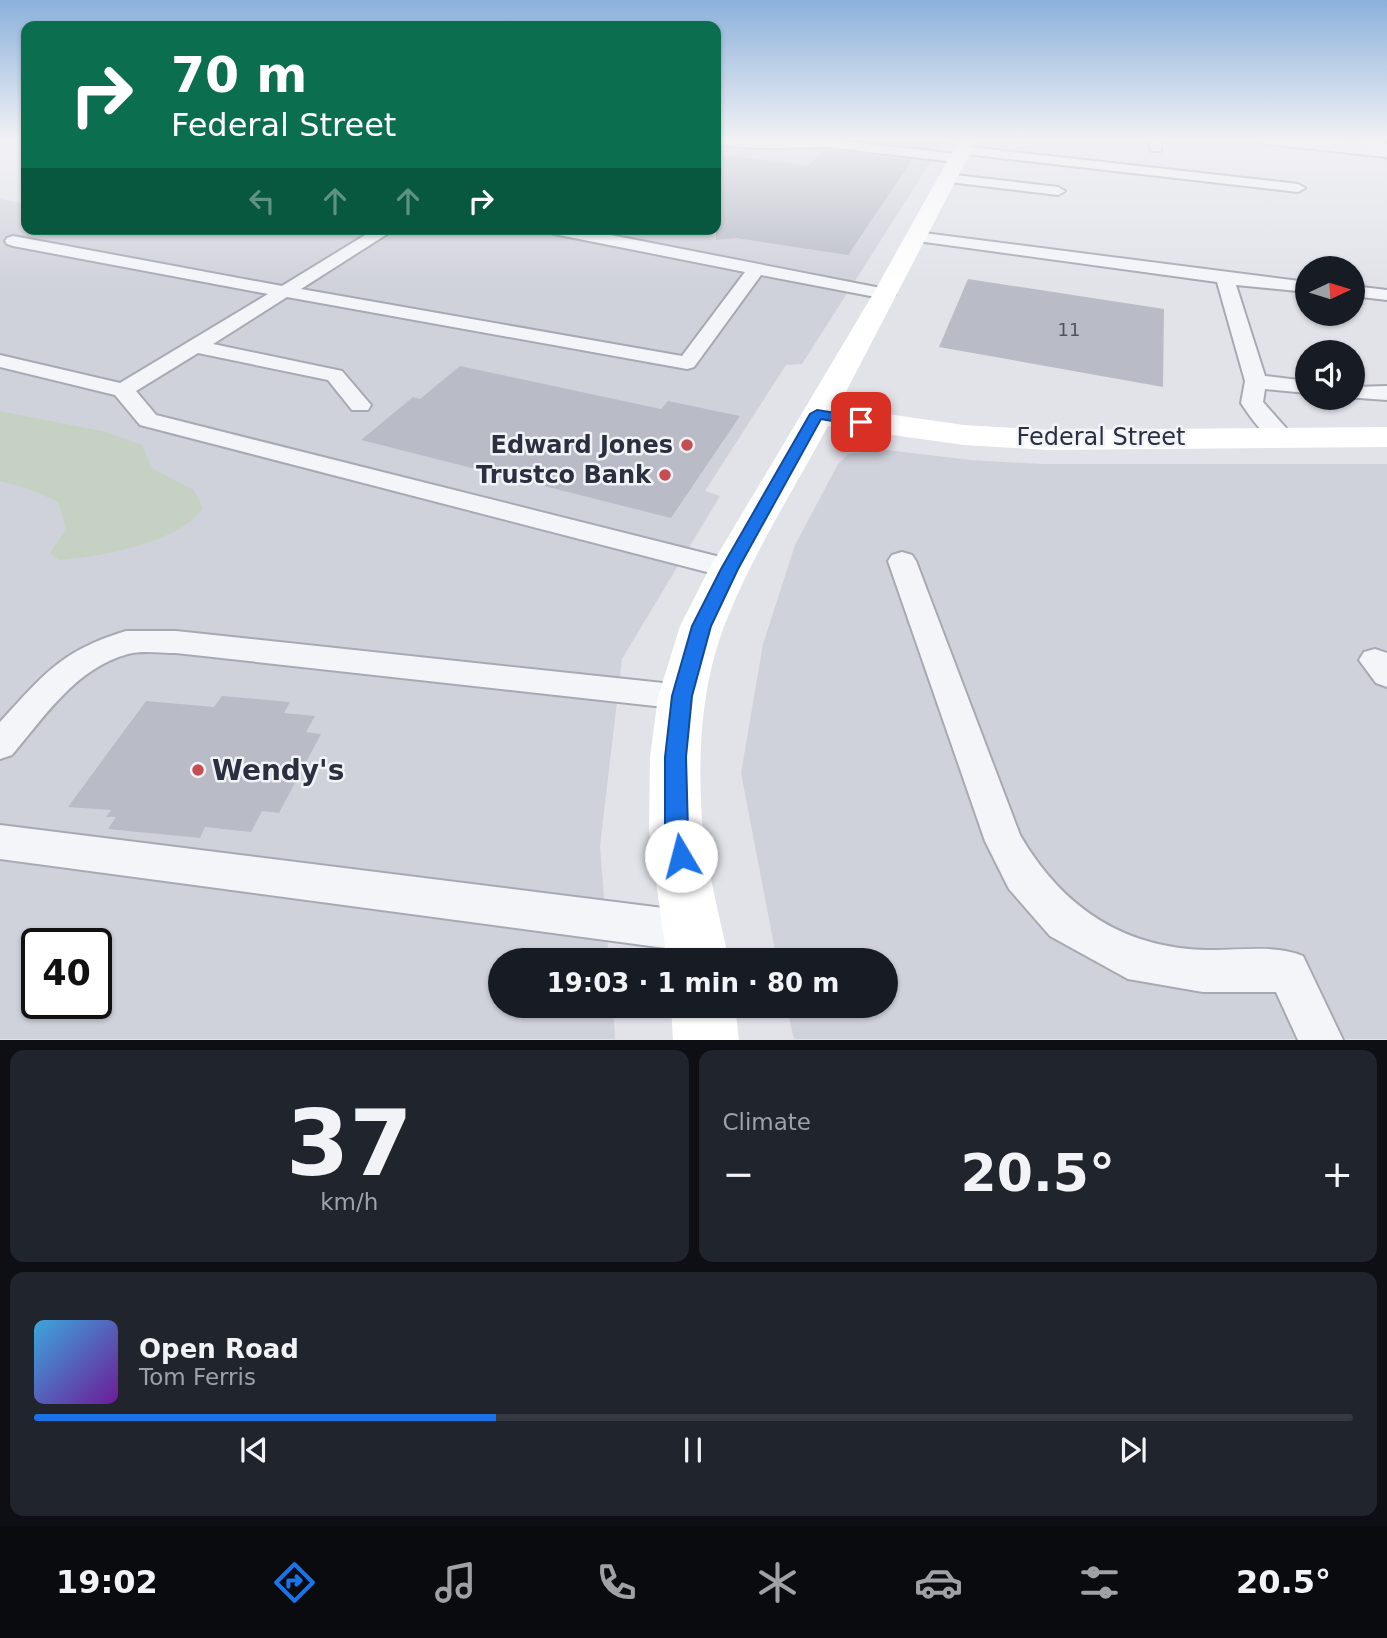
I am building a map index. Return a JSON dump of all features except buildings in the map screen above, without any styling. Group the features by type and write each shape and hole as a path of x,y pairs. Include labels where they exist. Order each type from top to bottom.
{"main road":[{"path":"697,946 676,831 675,757 682,696 702,626 730,569 886,295 942,187"},
{"name":"Federal Street","path":"817,414 964,435 1048,440 1387,437"},
{"path":"704,1018 706,1040"}],"lane":[{"path":"1045,187 1058,191"},
{"path":"1282,187 1298,188"},
{"path":"6,244 28,235"},
{"path":"123,390 377,235"},
{"path":"590,235 886,295"},
{"path":"916,237 1295,285"},
{"path":"715,240 749,267"},
{"path":"6,244 327,297 687,363 749,267"},
{"path":"1225,278 1256,381 1251,403 1282,437"},
{"path":"1365,292 1387,295"},
{"path":"195,346 335,375 360,405"},
{"path":"0,361 123,390 148,420 730,569"},
{"path":"1256,381 1295,386"},
{"path":"1365,393 1387,393"},
{"path":"902,561 1004,841 1023,876 1065,922 1128,958 1203,971 1288,971 1321,1040"},
{"path":"0,745 59,678 85,659 126,642 176,642 682,696"},
{"path":"0,842 697,946"}],"shaded area":[{"path":"721,187 915,187 802,364 786,365 705,491 720,496 622,659 600,846 608,948 488,948 488,1018 614,1018 615,1039 0,1039 0,199 21,203 21,235 721,235"},
{"path":"879,449 970,460 1042,464 1387,464 1387,1039 794,1039 789,1018 898,1018 898,948 775,948 741,773 763,644 795,545 838,464 848,454"}],"green space":[{"path":"0,411 107,432 142,445 152,468 194,490 203,508 192,520 158,539 95,556 59,560 50,553 66,529 58,502 34,491 0,481"}],"place":[{"name":"Edward Jones","path":"687,445"},
{"name":"Trustco Bank","path":"665,475"},
{"name":"Wendy's","path":"198,770"}],"route":[{"path":"681,856 676,831 675,757 682,696 702,626 730,569 817,414 861,422"}]}
